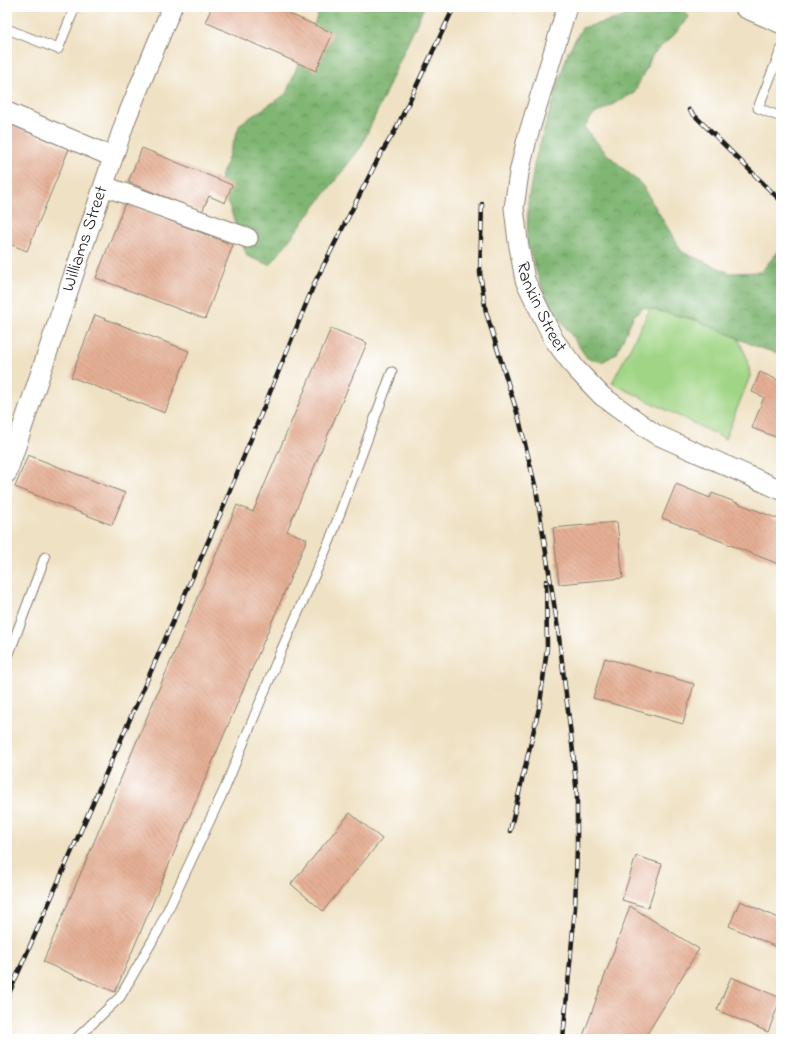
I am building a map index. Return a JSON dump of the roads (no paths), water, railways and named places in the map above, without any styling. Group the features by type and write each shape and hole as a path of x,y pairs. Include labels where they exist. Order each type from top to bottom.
{"main road":[{"path":"746,7 781,22"}],"street":[{"name":"Williams Street","path":"7,473 126,119 172,7"},
{"name":"Rankin Street","path":"567,7 527,139 519,174 514,208 525,280 554,340 576,369 602,396 655,434 781,490"},
{"path":"7,112 113,158"},
{"path":"104,186 248,238"}],"lane":[{"path":"7,29 58,49 75,7"},
{"path":"781,50 758,108 781,117"},
{"path":"76,1039 120,997 158,931 226,788 281,651 330,540 392,372"},
{"path":"7,659 45,557"}],"railway":[{"path":"7,998 222,510 315,282 380,155 395,131 454,7"},
{"path":"689,110 781,201"},
{"path":"482,204 480,273 486,312 519,419 536,489 558,629 573,752 577,796 575,908 563,1039"},
{"path":"510,831 540,704 547,648 546,581"}]}
